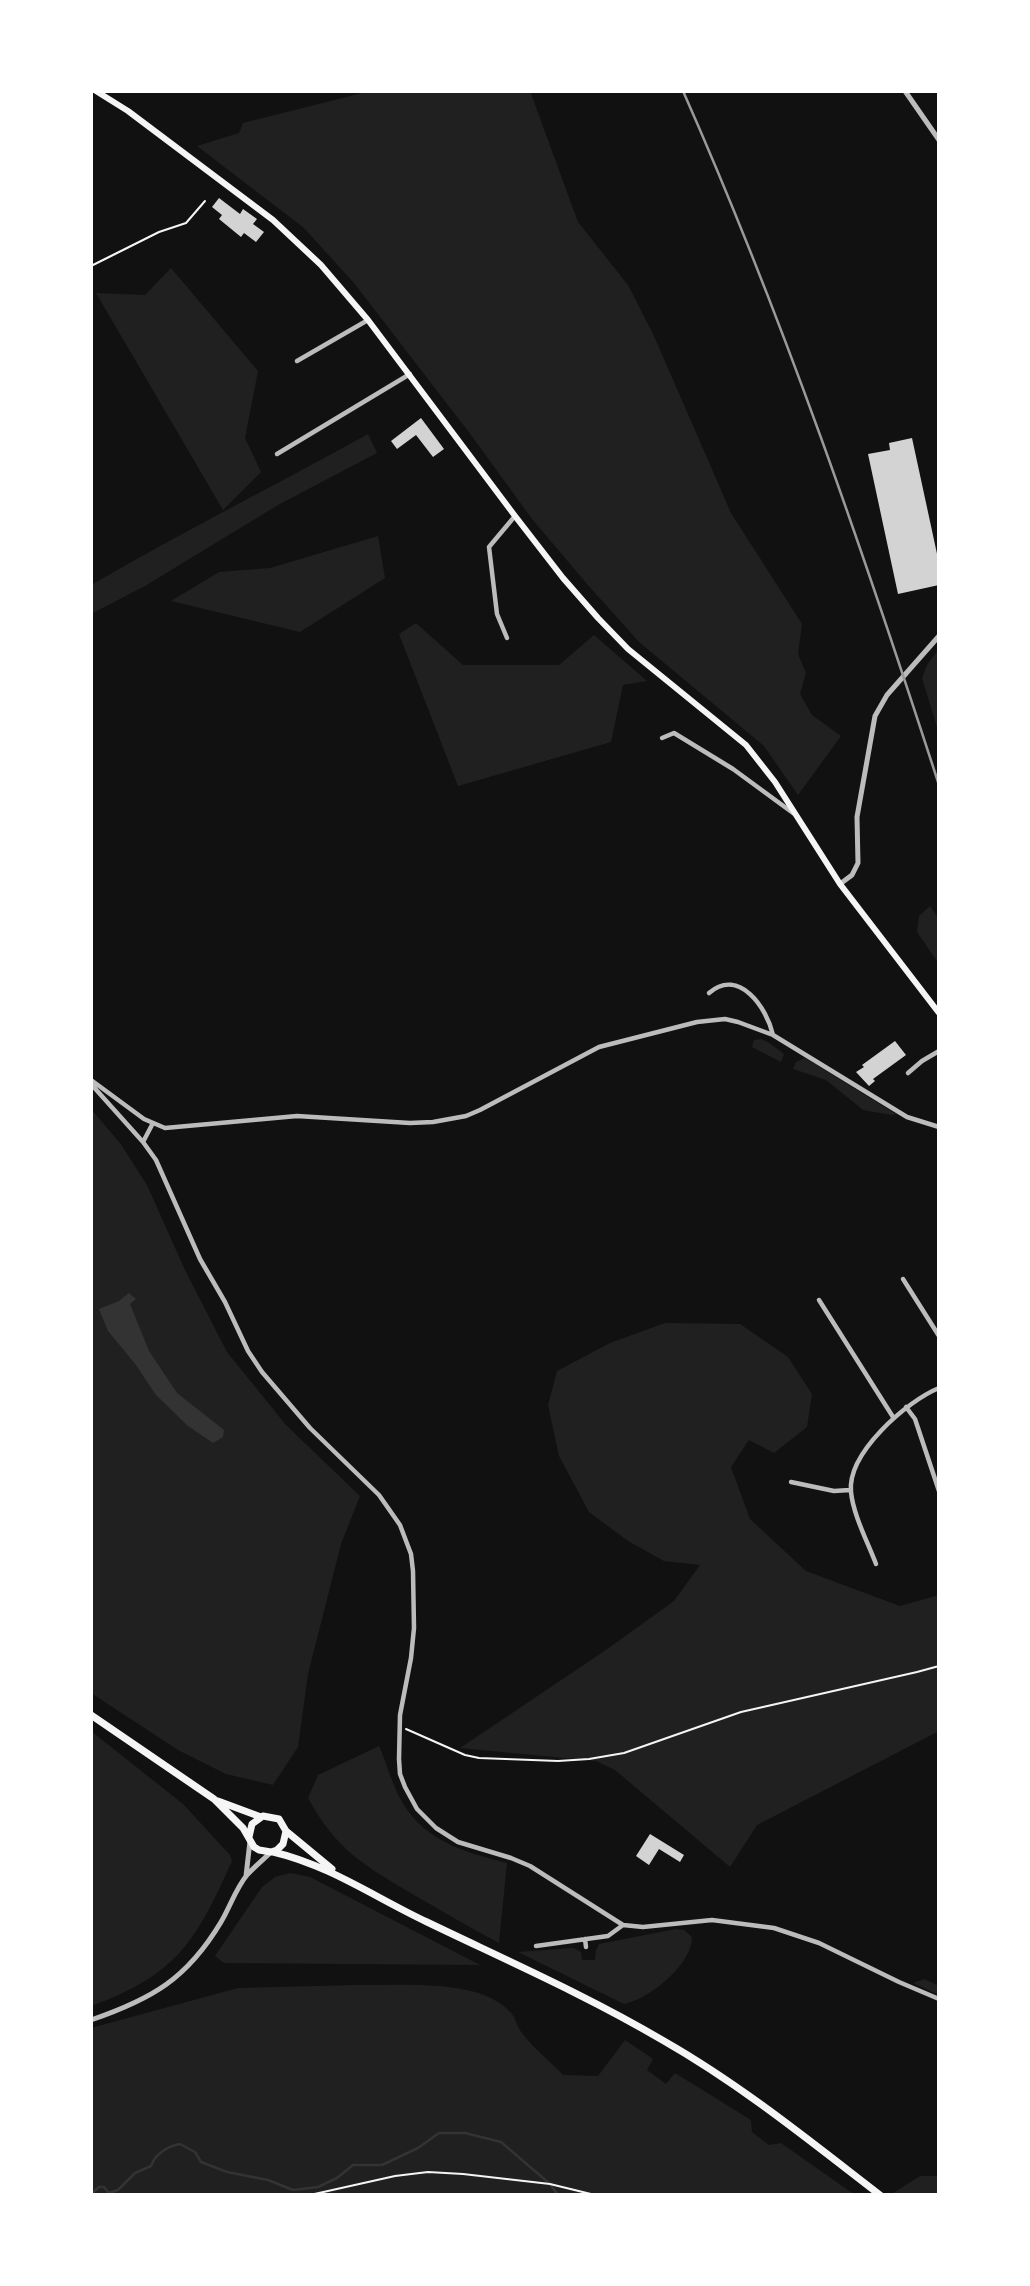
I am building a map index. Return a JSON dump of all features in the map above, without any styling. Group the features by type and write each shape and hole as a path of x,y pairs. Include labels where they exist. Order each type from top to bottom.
{"main road":[{"path":"96,91 128,111 273,220 321,264 410,374 563,578 628,649 746,745 775,782 839,884 939,1013"},
{"path":"91,1715 214,1799 261,1817 279,1819 286,1831 341,1876"},
{"path":"214,1799 258,1850 299,1859 341,1876 420,1919 568,1990 664,2040 751,2098 880,2195"},
{"path":"250,1839 252,1824 261,1817"},
{"path":"272,1852 284,1844 286,1831"}],"street":[{"path":"905,91 939,141"},
{"path":"297,361 368,320"},
{"path":"277,454 410,374"},
{"path":"507,638 497,614 489,547 515,516"},
{"path":"839,884 852,875 858,863 857,817 875,716 887,695 939,636"},
{"path":"662,738 674,733 733,769 796,816"},
{"path":"709,993 719,987 732,986 751,995 765,1012 773,1035"},
{"path":"91,1082 153,1123 169,1128 297,1116 433,1122 466,1116 589,1052 612,1043 715,1019 738,1022 773,1035 907,1117 939,1127"},
{"path":"908,1073 939,1051"},
{"path":"91,1082 144,1142 156,1160 200,1259 262,1373 310,1428 379,1495 400,1525 411,1554 414,1628 398,1728 400,1774 417,1810 436,1828 458,1842 530,1866 623,1925 643,1927 712,1920 774,1928 819,1943 899,1982 939,1998"},
{"path":"144,1142 153,1123"},
{"path":"903,1279 939,1336"},
{"path":"819,1300 893,1417"},
{"path":"876,1564 850,1490 855,1468 893,1417 939,1388"},
{"path":"906,1407 915,1419 939,1491"},
{"path":"791,1482 834,1491 850,1490"},
{"path":"246,1876 250,1839"},
{"path":"91,2020 158,1992 182,1973 213,1935 246,1876 272,1852"},
{"path":"536,1946 608,1936 623,1925"},
{"path":"585,1939 586,1947"}],"path":[{"path":"91,266 159,232 186,223 205,201"},
{"path":"398,1728 411,1730 465,1755 496,1761 589,1759 624,1753 741,1712 939,1666"},
{"path":"310,2195 395,2176 436,2172 550,2184 595,2195"}],"shaded area":[{"path":"370,91 530,91 578,222 628,285 654,336 731,513 802,624 798,654 806,673 800,694 812,715 841,736 798,795 764,746 639,642 587,584 532,519 354,283 304,228 197,146 239,133 243,123"},
{"path":"171,268 258,371 245,438 261,472 223,510 96,293 145,295"},
{"path":"368,434 377,453 278,505 145,586 91,614 91,585"},
{"path":"378,536 385,578 300,632 171,601 219,572 270,568"},
{"path":"416,623 463,665 559,665 594,635 647,681 623,685 611,742 458,786 399,634"},
{"path":"939,649 939,734 922,678 927,665"},
{"path":"930,906 939,919 939,964 917,932 919,916"},
{"path":"761,1039 784,1054 781,1062 752,1047 754,1040"},
{"path":"805,1058 896,1114 863,1110 826,1080 793,1069 796,1062"},
{"path":"91,1109 120,1143 147,1185 185,1270 227,1352 286,1425 360,1496 341,1544 308,1674 298,1747 273,1785 226,1774 178,1750 91,1693"},
{"path":"129,1293 136,1299 130,1304 149,1351 177,1393 224,1430 223,1437 213,1443 188,1426 156,1395 108,1331 99,1309 119,1301"},
{"path":"665,1323 740,1324 788,1357 812,1394 807,1427 774,1453 749,1440 731,1467 750,1519 806,1571 900,1606 939,1595 939,1731 757,1825 730,1867 615,1770 596,1761 460,1748 674,1601 700,1565 664,1561 628,1541 589,1512 559,1456 548,1405 557,1371 610,1343"},
{"path":"91,1731 183,1804 230,1855 232,1861 207,1913 180,1952 144,1982 91,2006"},
{"path":"379,1746 399,1796 417,1822 453,1846 507,1863 499,1943 366,1865 341,1844 308,1798 318,1775"},
{"path":"290,1873 310,1877 480,1965 224,1963 215,1956 262,1887 275,1877"},
{"path":"676,1929 684,1930 692,1937 685,1959 657,1988 624,2004 518,1952 573,1948 581,1952 582,1960 595,1960 599,1944"},
{"path":"924,1979 939,1986 939,1995 913,1983"},
{"path":"439,1986 481,1994 498,2002 512,2014 526,2039 563,2075 598,2076 625,2040 653,2059 647,2070 666,2084 675,2073 751,2120 752,2132 769,2145 781,2143 855,2195 91,2195 91,2028 238,1988"},
{"path":"920,2176 939,2176 939,2195 890,2195"}],"building":[{"path":"219,198 240,214 243,209 257,219 253,224 264,232 256,242 244,233 241,237 219,219 222,215 212,207"},
{"path":"421,418 444,449 433,457 416,435 397,449 391,441"},
{"path":"912,438 939,563 939,585 898,594 868,454 890,450 889,443"},
{"path":"895,1041 906,1055 873,1079 875,1081 869,1086 856,1072"},
{"path":"650,1834 684,1855 680,1862 659,1849 649,1865 636,1856"}],"waterway":[{"path":"91,2194 99,2187 104,2187 109,2193 118,2190 135,2173 151,2166 162,2151 180,2144 195,2152 201,2162 227,2172 268,2180 293,2190 318,2187 337,2178 353,2165 382,2165 418,2148 439,2133 465,2133 501,2142 550,2184 558,2195"}],"railway":[{"path":"683,91 720,176 788,348 881,610 939,785"}]}
